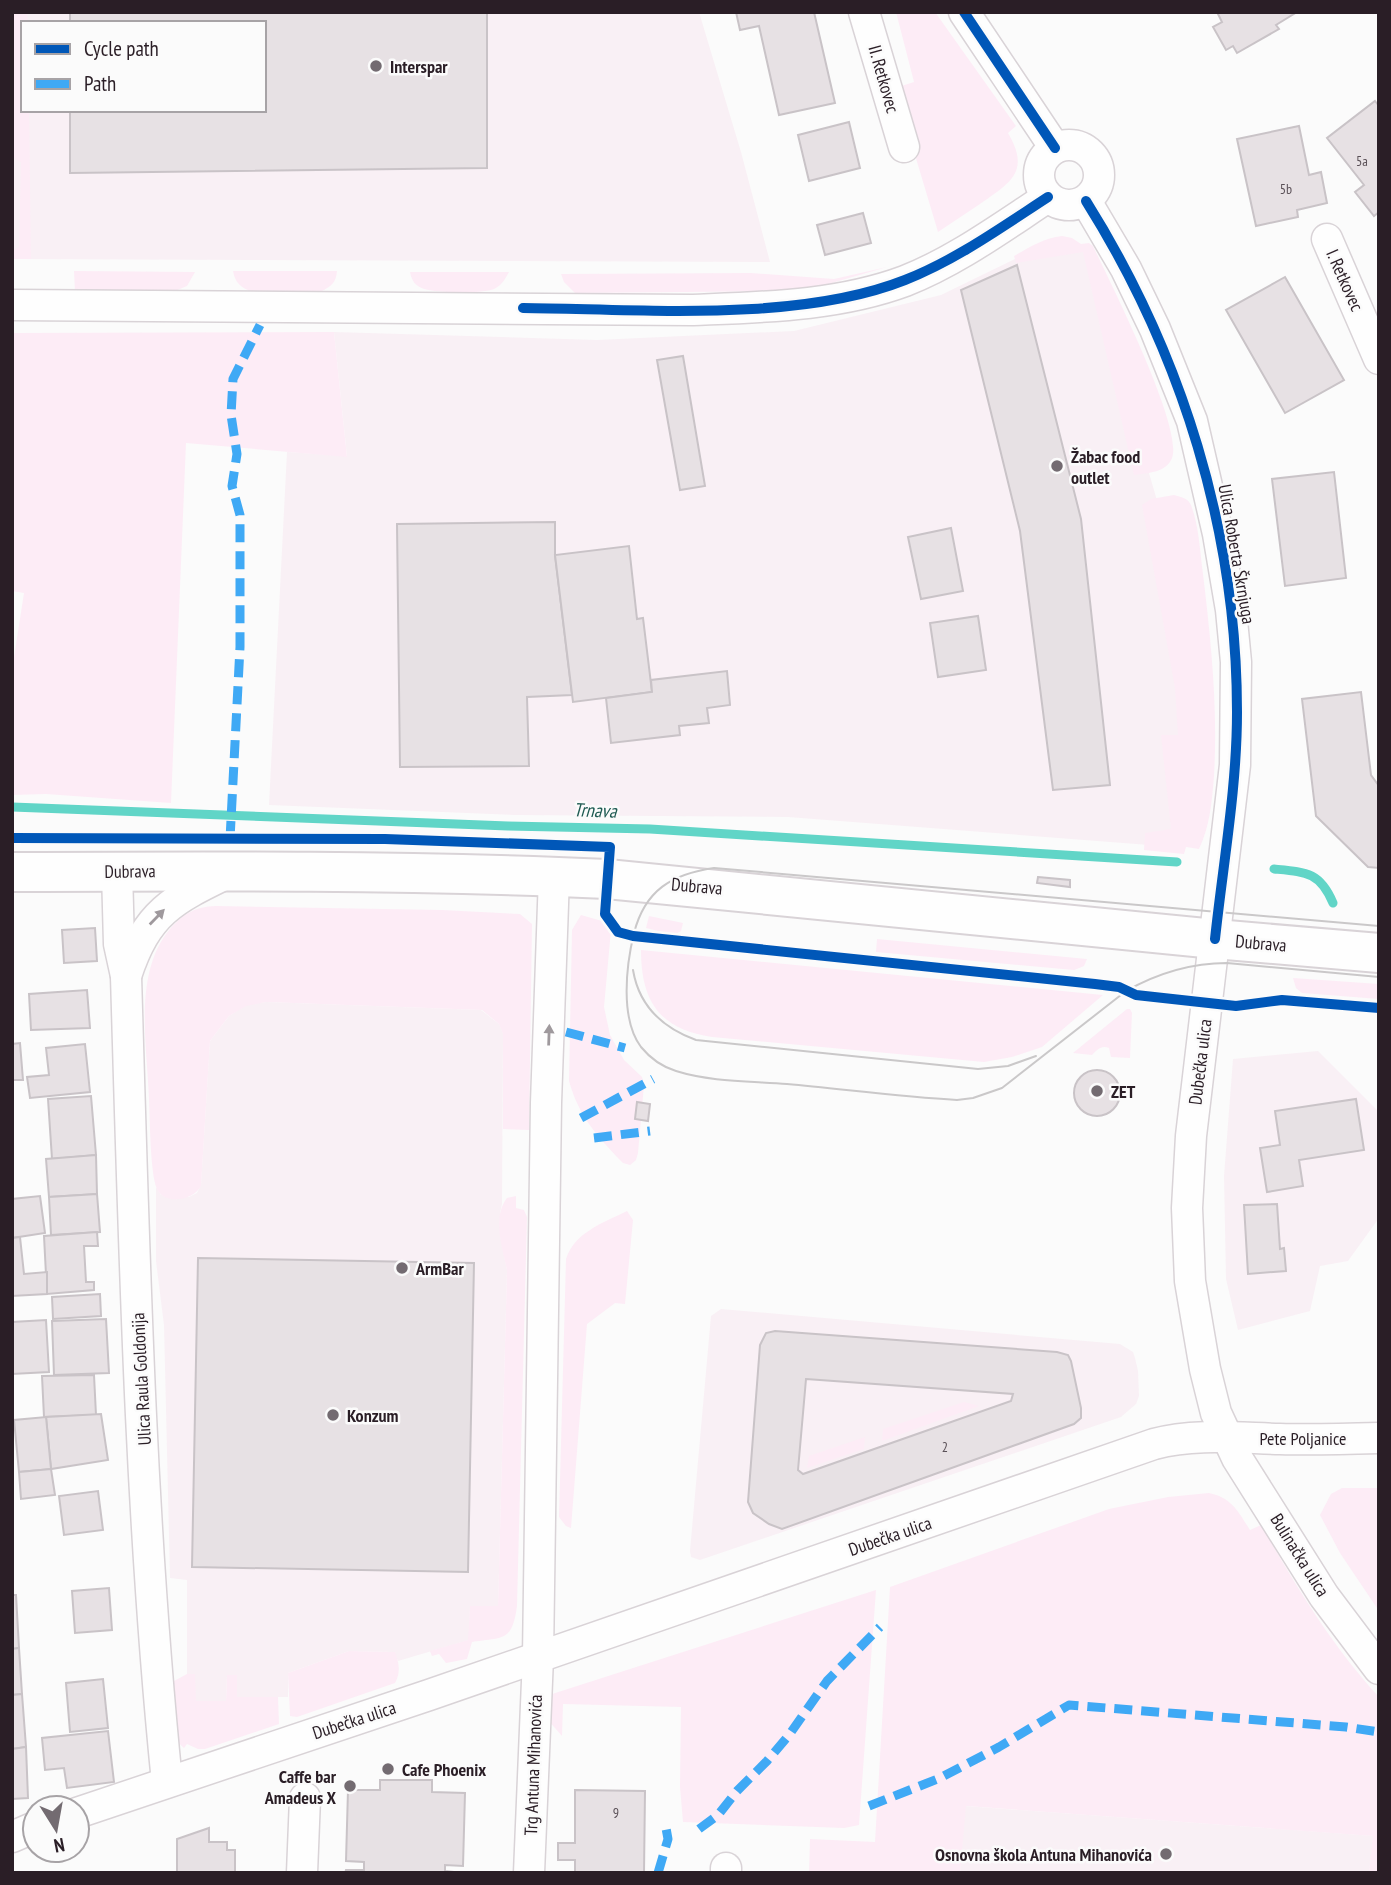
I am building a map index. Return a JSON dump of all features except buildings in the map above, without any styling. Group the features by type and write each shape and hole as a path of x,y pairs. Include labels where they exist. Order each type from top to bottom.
{"main road":[{"name":"Dubrava","path":"12,872 235,870 554,876 748,891 1215,939 1379,953"}],"street":[{"name":"II. Retkovec","path":"864,12 904,147"},
{"path":"964,12 1055,148"},
{"path":"1063,145 1080,146 1094,157 1100,176 1093,194 1086,201 1066,206 1048,197 1039,181 1039,171 1041,162 1055,148 1063,145"},
{"path":"12,304 680,310 798,305 905,281 980,242 1048,197"},
{"name":"Ulica Roberta Škrnjuga","path":"1086,201 1126,270 1178,384 1202,461 1220,546 1231,610 1237,715 1235,765 1215,939"},
{"name":"I. Retkovec","path":"1327,239 1379,359"},
{"name":"Ulica Raula Goldonija","path":"126,976 143,933 165,908 235,870"},
{"name":"Ulica Raula Goldonija","path":"117,871 119,944 126,976 133,1218 155,1658 167,1782"},
{"name":"Trg Antuna Mihanovića","path":"529,1873 538,1657 547,1103 554,876"},
{"name":"Dubečka ulica","path":"91,1808 1154,1444 1173,1439 1227,1438 1211,1398 1205,1369 1190,1281 1187,1241 1191,1136 1215,939"},
{"name":"Pete Poljanice","path":"1227,1438 1379,1438"},
{"name":"Bulinačka ulica","path":"1227,1438 1302,1563 1379,1669"},
{"path":"302,1873 305,1798"}],"shaded area":[{"path":"12,12 699,12 741,152 770,262 12,259"},
{"path":"27,12 28,21 21,21 21,112 29,112 31,259 12,259 12,251 19,247 21,162 12,157 12,14"},
{"path":"896,12 935,12 1016,126 1008,133 1018,158 1014,175 1000,190 938,232 895,88 914,82"},
{"path":"1062,236 1093,246 1143,354 1167,417 1173,442 1172,458 1161,469 1134,475 1083,252 1016,263 1014,256 1031,246"},
{"path":"1083,247 1170,545 1183,690 1175,847 788,817 515,815 269,805 287,452 347,456 334,332 597,340 794,331 941,295 1021,256"},
{"path":"887,267 818,287 782,291 575,293 564,282 561,274 751,273 834,279"},
{"path":"74,271 195,272 187,286 175,291 75,292"},
{"path":"233,271 337,271 332,284 322,291 253,292 239,284"},
{"path":"410,272 509,272 494,289 455,292 423,289 415,283"},
{"path":"334,332 347,457 186,443 171,803 46,794 12,795 12,670 24,593 12,591 12,333"},
{"path":"1174,495 1190,503 1198,530 1211,649 1215,725 1214,776 1208,822 1199,849 1186,847 1184,854 1144,850 1145,833 1171,829 1161,735 1178,735 1175,688 1142,505 1151,499"},
{"path":"216,906 520,914 532,924 529,1130 503,1129 503,1034 499,1024 482,1010 266,1002 246,1006 229,1016 210,1041 201,1186 186,1198 166,1198 157,1189 152,1159 145,1033 147,988 158,947 170,929 190,912"},
{"path":"581,915 609,923 611,930 604,1007 610,1035 624,1060 642,1077 644,1085 638,1153 636,1160 630,1165 623,1163 590,1126 569,1081 572,930"},
{"path":"649,916 683,923 681,931 674,935 646,928"},
{"path":"877,939 1087,959 1084,966 1074,970 876,952"},
{"path":"641,950 1103,995 1042,1047 1012,1057 984,1062 712,1037 679,1027 657,1010 649,998 645,984"},
{"path":"1293,978 1379,984 1379,999 1302,993 1296,988"},
{"path":"266,1002 481,1010 499,1024 503,1034 500,1235 507,1270 498,1607 470,1607 469,1640 398,1661 394,1652 349,1651 288,1673 288,1697 237,1697 227,1676 226,1701 195,1701 195,1675 187,1674 187,1580 170,1578 164,1325 156,1261 156,1187 161,1195 189,1197 197,1193 201,1185 210,1041 229,1016 246,1005"},
{"path":"1127,1009 1132,1013 1130,1058 1111,1057 1109,1048 1106,1047 1099,1048 1092,1055 1073,1053"},
{"path":"1318,1051 1379,1112 1379,1218 1348,1261 1320,1266 1310,1311 1238,1330 1226,1279 1224,1176 1233,1059"},
{"path":"516,1196 516,1208 524,1210 527,1217 517,1606 512,1626 505,1636 472,1642 467,1659 446,1663 439,1654 432,1656 430,1651 468,1640 470,1606 498,1606 507,1270 499,1223 502,1206 507,1198"},
{"path":"627,1211 633,1220 625,1304 615,1303 587,1324 571,1528 559,1517 566,1259 583,1235"},
{"path":"721,1309 1120,1344 1133,1352 1138,1371 1139,1396 1136,1404 1121,1417 700,1560 691,1557 690,1551 711,1316"},
{"path":"964,1402 979,1406 882,1441 883,1429"},
{"path":"865,1437 864,1449 807,1468 809,1456"},
{"path":"1342,1488 1379,1488 1379,1611 1340,1553 1320,1515 1331,1494"},
{"path":"1209,1493 1229,1502 1250,1530 1261,1525 1330,1636 1379,1697 1379,1873 1369,1873 1373,1836 966,1806 960,1873 809,1873 810,1839 875,1842 890,1587 1109,1509 1168,1497"},
{"path":"876,1590 859,1825 844,1828 683,1822 680,1787 681,1707 563,1704 562,1736 547,1719 549,1695"},
{"path":"349,1651 395,1652 399,1667 395,1683 297,1717 290,1716 288,1673"},
{"path":"187,1674 195,1674 196,1701 226,1701 227,1675 237,1675 237,1697 278,1697 279,1724 205,1749 187,1744 184,1748 175,1740 170,1689 174,1681"},
{"name":"Osnovna škola Antuna Mihanovića","path":"965,1806 1374,1836 1369,1873 960,1873"}],"waterway":[{"name":"Trnava","path":"12,807 650,829 1177,862"},
{"name":"Trnava","path":"1274,869 1295,871 1317,879 1333,903"}],"tram line":[{"path":"1379,926 714,868 673,880 653,895 645,906 631,946 627,1007 634,1035 648,1055 666,1067 689,1075 957,1100 973,1098 1002,1088 1126,991 1175,970 1227,963 1379,977"},
{"path":"633,970 641,994 654,1014 673,1029 696,1040 978,1069 1008,1066 1036,1056"}],"marked path":[{"path":"230,839 240,647 240,515 232,486 237,454 231,415 233,379 260,325"},
{"path":"566,1032 625,1048"},
{"path":"581,1118 653,1079"},
{"path":"594,1138 650,1131"},
{"path":"699,1829 718,1815 767,1761 827,1681 880,1627"},
{"path":"869,1806 940,1778 1069,1705 1346,1727 1379,1732"},
{"path":"658,1873 668,1839 666,1828"}],"cycle path":[{"path":"964,12 1055,148"},
{"path":"523,308 666,311 767,308 816,303 862,294 905,280 942,263 1048,197"},
{"path":"1086,201 1120,259 1176,382 1198,446 1215,511 1227,577 1237,712 1232,797 1215,939"},
{"path":"12,838 385,839 610,847 605,914 618,932 633,936 1095,984 1119,987 1136,995 1236,1006 1282,1000 1379,1008"}],"place":[{"name":"Interspar","path":"376,66"},
{"name":"Žabac food outlet","path":"1057,466"},
{"name":"ZET","path":"1097,1091"},
{"name":"ArmBar","path":"402,1268"},
{"name":"Konzum","path":"333,1415"},
{"name":"Cafe Phoenix","path":"388,1769"},
{"name":"Caffe bar Amadeus X","path":"350,1786"},
{"name":"Osnovna škola Antuna Mihanovića","path":"1166,1854"}]}
